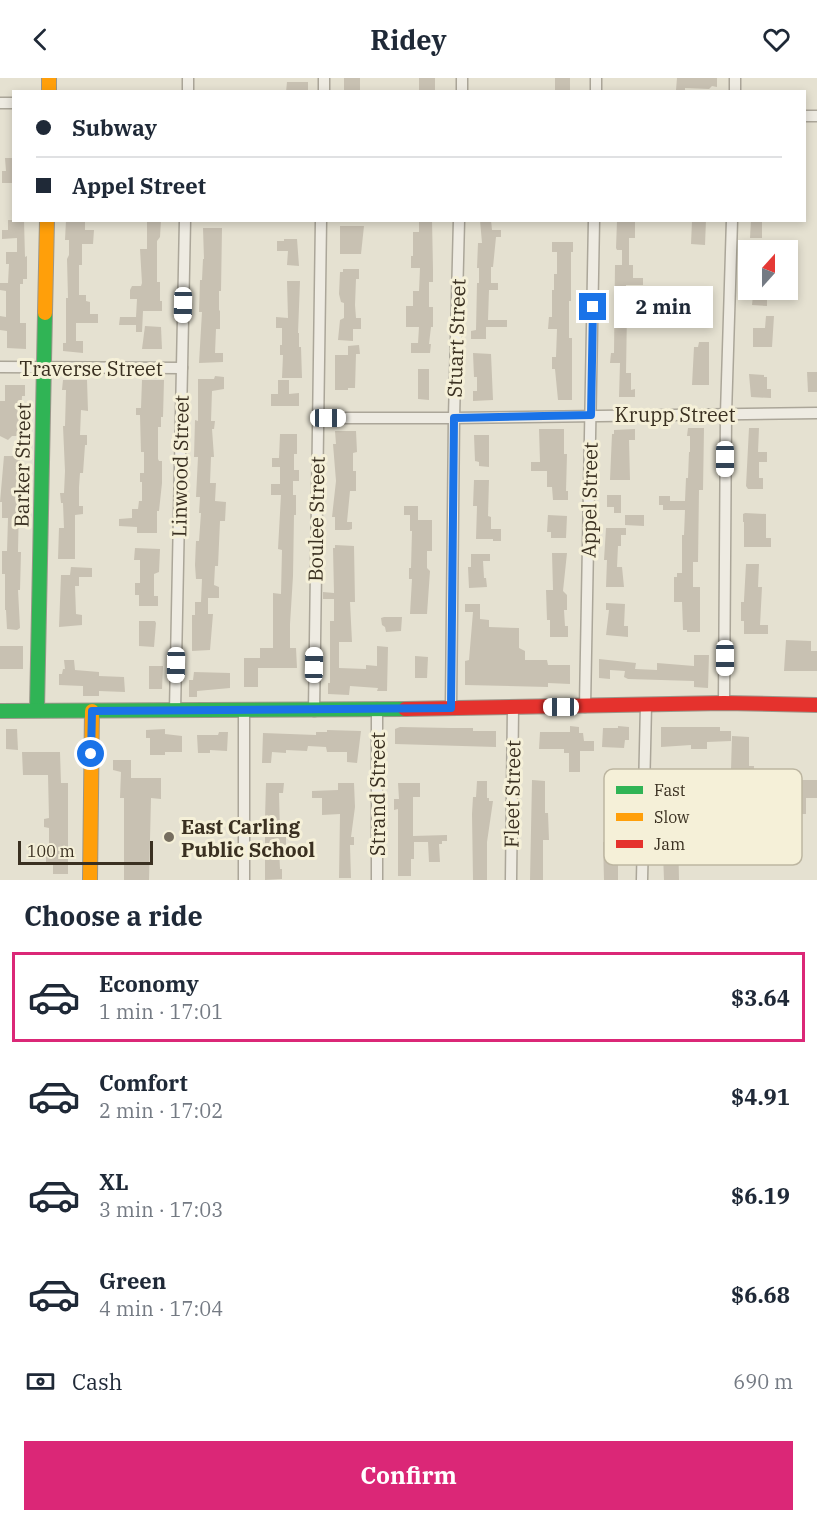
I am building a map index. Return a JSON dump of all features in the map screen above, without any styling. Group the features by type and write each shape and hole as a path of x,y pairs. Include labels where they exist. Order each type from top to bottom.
{"main road":[{"name":"Barker Street","path":"37,710 46,222"},
{"path":"0,711 314,711 724,703 817,705"},
{"path":"90,880 92,711"}],"street":[{"name":"Linwood Street","path":"175,711 185,222"},
{"name":"Boulee Street","path":"314,711 321,222"},
{"name":"Stuart Street","path":"451,708 459,222"},
{"name":"Appel Street","path":"585,707 594,222"},
{"path":"724,703 726,414 732,222"},
{"name":"Traverse Street","path":"0,368 182,368"},
{"name":"Krupp Street","path":"317,418 817,413"},
{"path":"645,769 646,705"},
{"name":"Strand Street","path":"377,708 377,880"},
{"name":"Fleet Street","path":"511,880 513,708"},
{"path":"244,711 244,880"},
{"path":"642,865 642,880"}],"building":[{"path":"344,78 360,78 360,90 344,90"},
{"path":"419,78 435,78 435,90 419,90"},
{"path":"555,78 570,78 570,90 555,90"},
{"path":"677,78 717,78 717,87 676,90"},
{"path":"287,82 308,82 308,90 286,90"},
{"path":"5,158 12,158 12,183 2,183 2,171 6,171"},
{"path":"8,220 24,222 27,279 23,279 23,284 20,284 20,323 26,323 26,349 7,348 7,331 0,330 0,316 6,317 6,291 0,290 0,283 8,283 9,264 6,264 6,252 17,252 17,238 2,239 2,230 8,230"},
{"path":"66,222 85,222 85,230 94,230 93,244 82,244 79,295 86,295 86,301 90,302 90,314 98,314 98,323 76,323 76,341 83,341 83,353 63,351 63,343 66,343 67,259 69,255 69,240 65,240"},
{"path":"147,222 161,222 160,237 157,241 157,282 160,282 162,311 143,311 142,332 136,332 136,325 119,325 120,317 136,317 137,299 130,299 130,290 132,286 141,286 140,249 147,249"},
{"path":"419,222 432,222 433,282 429,282 429,307 433,307 433,327 431,327 429,344 431,344 430,353 411,353 411,343 418,343 419,327 406,327 406,306 413,306 413,291 419,291 420,268 411,268 411,256 413,256 413,232 419,232"},
{"path":"480,222 491,222 492,230 501,230 501,237 496,237 493,267 491,267 491,283 498,283 498,290 489,290 488,320 507,320 507,327 486,327 486,339 471,339 471,331 476,330 477,283 479,283 478,243 482,243"},
{"path":"617,222 635,222 635,238 629,238 629,265 633,265 633,278 643,278 643,285 626,285 626,302 631,302 631,312 627,312 626,373 631,373 631,390 635,389 635,397 619,397 620,363 610,363 611,353 614,353 615,265 622,265 622,250 616,248"},
{"path":"692,222 706,222 705,245 691,244"},
{"path":"751,222 762,222 762,238 750,238"},
{"path":"340,226 364,226 361,254 340,254"},
{"path":"203,228 222,228 220,329 216,329 215,353 223,353 223,362 199,363 202,312 199,312 200,280 202,280 204,259"},
{"path":"284,239 297,239 299,266 287,265 288,251 277,251 277,241 284,241"},
{"path":"552,242 573,242 571,301 569,301 569,338 572,338 572,400 558,400 555,369 552,369 552,357 556,357 557,329 548,329 549,317 552,317 552,290 554,290 554,274 557,274 557,252 552,252"},
{"path":"343,269 359,269 359,279 356,279 355,305 356,318 361,318 361,329 353,329 353,341 338,340 340,320 344,318 344,303 341,302 339,294 340,272 343,272"},
{"path":"287,281 300,281 298,333 302,378 282,378 283,355 280,355 280,345 282,345 282,328 276,328 276,317 288,318"},
{"path":"686,288 707,288 706,315 692,314 693,297 686,297"},
{"path":"752,300 767,300 767,306 752,305"},
{"path":"766,316 774,316 772,347 753,347 753,328 765,328"},
{"path":"145,326 161,327 162,349 142,349"},
{"path":"699,342 709,342 709,385 692,385 694,347 698,347"},
{"path":"359,345 360,354 356,354 355,388 335,390 335,355 348,355 348,346"},
{"path":"473,353 491,354 493,400 473,401 473,391 477,391 477,377 474,377"},
{"path":"418,369 429,369 429,400 418,399"},
{"path":"807,372 817,372 817,392 808,392"},
{"path":"749,374 767,377 767,389 771,389 771,398 751,397"},
{"path":"215,376 224,377 224,389 212,391 211,421 215,421 214,429 212,429 214,457 211,457 210,483 216,483 215,501 226,502 225,521 220,521 218,566 215,566 214,585 219,587 219,598 208,598 208,614 213,614 210,650 192,651 192,615 195,615 195,602 201,602 202,579 196,579 195,565 201,513 199,513 200,497 196,497 198,457 194,457 195,420 198,421 198,379 214,379"},
{"path":"63,380 87,380 88,411 81,410 80,435 87,435 83,473 80,473 79,487 79,506 83,506 83,514 75,515 75,559 58,559 59,528 64,528 63,503 61,503 60,493 64,493 65,471 63,426 65,426 66,390 62,390"},
{"path":"142,380 164,380 163,417 161,417 161,427 158,427 158,459 162,461 162,483 159,511 157,511 157,533 137,533 137,527 119,526 119,519 132,518 132,509 138,509 139,501 142,501 140,473 144,473 144,452 141,452 140,415 136,415 136,408 141,408"},
{"path":"278,380 289,380 289,394 299,393 299,406 271,406 271,394 278,394"},
{"path":"5,385 25,385 25,396 22,396 20,436 12,436 8,440 0,436 0,401 5,401"},
{"path":"688,428 704,428 703,490 699,490 698,562 693,562 693,587 700,587 700,632 683,630 682,602 674,602 674,577 677,577 677,573 682,573 682,535 684,535 685,510 663,510 663,505 659,505 659,496 670,496 670,501 685,501 690,452"},
{"path":"749,428 759,428 758,452 767,452 767,462 759,462 759,478 763,478 763,489 748,489 746,486"},
{"path":"539,429 564,429 568,500 553,500 552,487 547,487 547,471 531,471 531,462 540,462"},
{"path":"635,429 635,440 629,440 630,480 610,480 612,434 614,430"},
{"path":"335,431 356,431 357,452 353,453 353,471 356,471 356,491 350,491 347,522 352,522 352,529 349,530 335,530 335,517 332,517 336,481 333,444 336,444"},
{"path":"280,434 297,434 294,470 299,470 299,481 293,481 296,515 294,515 290,648 296,648 297,668 258,668 258,687 244,687 244,658 260,658 260,648 273,648 273,593 281,594 282,550 278,549 281,495 271,495 271,484 280,484 280,467 272,467 272,458 279,458"},
{"path":"474,435 489,435 489,467 479,466 479,462 475,461"},
{"path":"4,456 20,456 20,478 23,478 22,502 19,502 20,628 17,630 7,629 5,574 2,574 2,551 7,551 8,518 2,518 2,502 0,502"},
{"path":"474,480 489,480 488,516 491,517 491,529 501,529 501,541 476,539 477,506 473,506"},
{"path":"607,495 621,495 621,513 614,513 614,507 607,507"},
{"path":"404,506 418,506 418,520 432,520 432,551 427,551 427,568 430,571 427,614 410,614 412,579 409,579 409,568 411,568 412,531 410,531 410,515 404,515"},
{"path":"743,514 766,514 766,538 771,538 771,547 744,547"},
{"path":"548,515 567,516 566,538 551,538 551,532 547,532"},
{"path":"625,515 644,515 644,526 625,525"},
{"path":"606,528 626,528 626,535 621,535 621,546 618,546 617,567 622,567 624,587 606,587 607,560 604,560"},
{"path":"335,545 354,546 355,602 350,602 352,642 339,642 339,668 366,669 366,665 377,666 377,646 388,647 387,691 350,686 349,695 328,694 330,621 334,621 334,599 323,599 323,592 334,593 333,548"},
{"path":"135,548 160,549 159,572 154,574 154,596 158,596 158,606 139,606 139,595 135,595 135,583 140,583 140,560 134,560"},
{"path":"552,553 567,553 563,591 567,595 567,610 564,610 568,637 550,637 546,590 553,590"},
{"path":"471,554 490,554 490,561 483,561 487,587 469,588 468,567 471,567"},
{"path":"746,564 759,564 758,587 762,587 760,625 768,625 768,634 744,634 741,602 744,602"},
{"path":"71,567 92,568 92,577 79,577 79,586 75,586 76,614 82,615 82,625 59,627 61,575 70,575"},
{"path":"606,603 625,604 624,626 628,626 628,637 606,635 609,610 606,610"},
{"path":"465,604 480,604 480,619 489,620 489,627 519,628 519,648 525,651 525,660 547,660 548,665 570,665 570,684 548,683 548,687 465,685 465,661 469,660 473,612 465,612"},
{"path":"402,617 401,631 386,632 381,618"},
{"path":"139,621 155,621 154,647 139,646"},
{"path":"786,640 811,641 811,651 817,651 817,671 784,671"},
{"path":"0,646 23,646 23,669 0,669"},
{"path":"694,655 709,655 708,688 694,687 694,681 628,679 624,677 625,671 610,670 610,679 599,678 599,659 636,663 635,669 657,670 657,663 694,666"},
{"path":"415,656 428,657 427,678 415,678"},
{"path":"64,660 74,660 75,670 99,672 99,676 124,677 125,692 99,691 99,696 83,696 83,686 59,685 59,674 62,674 65,669"},
{"path":"149,666 163,666 162,689 149,689"},
{"path":"194,672 230,673 230,688 197,691 197,697 189,697 189,680 193,680"},
{"path":"570,726 579,727 579,733 583,733 584,741 594,741 594,751 580,751 580,772 569,772 569,753 564,753 564,749 539,749 540,732 570,732"},
{"path":"618,726 629,727 629,740 625,740 624,748 602,747 603,728 618,728"},
{"path":"400,727 473,728 473,731 496,731 496,747 395,744 395,729"},
{"path":"661,727 720,727 720,731 731,731 731,741 707,742 707,749 691,749 691,745 661,747"},
{"path":"6,729 17,729 18,750 6,749"},
{"path":"165,729 165,734 182,736 182,752 150,755 150,738 146,738 146,730"},
{"path":"327,730 361,731 357,763 347,762 347,752 327,752 326,747 308,746 307,751 272,752 271,763 262,763 263,733 316,735 316,732 327,732"},
{"path":"219,732 228,732 227,751 210,750 210,753 198,753 197,735 218,735"},
{"path":"732,736 749,737 749,766 754,766 754,769 731,769"},
{"path":"22,752 60,752 61,783 68,783 68,874 53,874 53,863 46,863 49,828 44,827 44,819 49,818 48,775 23,775"},
{"path":"113,760 131,760 131,778 161,778 161,799 151,798 149,880 124,880 124,798 120,798 121,772 113,770"},
{"path":"532,780 545,781 545,813 548,813 549,840 543,840 543,880 530,880"},
{"path":"802,780 817,780 817,798 806,798 806,814 802,814"},
{"path":"477,781 487,781 487,798 493,801 487,842 487,880 473,880 472,814"},
{"path":"266,783 284,783 283,793 279,793 280,834 286,834 286,848 279,848 282,879 265,880 265,837 268,834 267,818 265,818"},
{"path":"338,783 354,783 355,807 351,837 354,837 354,845 350,845 351,878 339,878 340,814 322,815 322,798 312,798 312,791 338,790"},
{"path":"398,783 420,783 420,797 413,797 413,836 447,835 447,841 439,844 440,862 429,862 428,842 414,842 411,876 398,876 398,809 394,810 394,799 399,799"},
{"path":"603,842 604,865 618,865 618,880 604,880"},
{"path":"663,865 679,865 679,880 664,880"}],"traffic: fast":[{"path":"37,710 45,313"},
{"path":"0,711 405,709"}],"traffic: slow":[{"path":"49,78 49,90"},
{"path":"45,313 47,222"},
{"path":"90,880 92,711"}],"traffic: jam":[{"path":"405,709 724,703 817,705"}],"place":[{"name":"East Carling Public School","path":"169,837"}],"route":[{"path":"91,754 92,711 314,711 451,708 454,418 591,415 593,307"}]}
